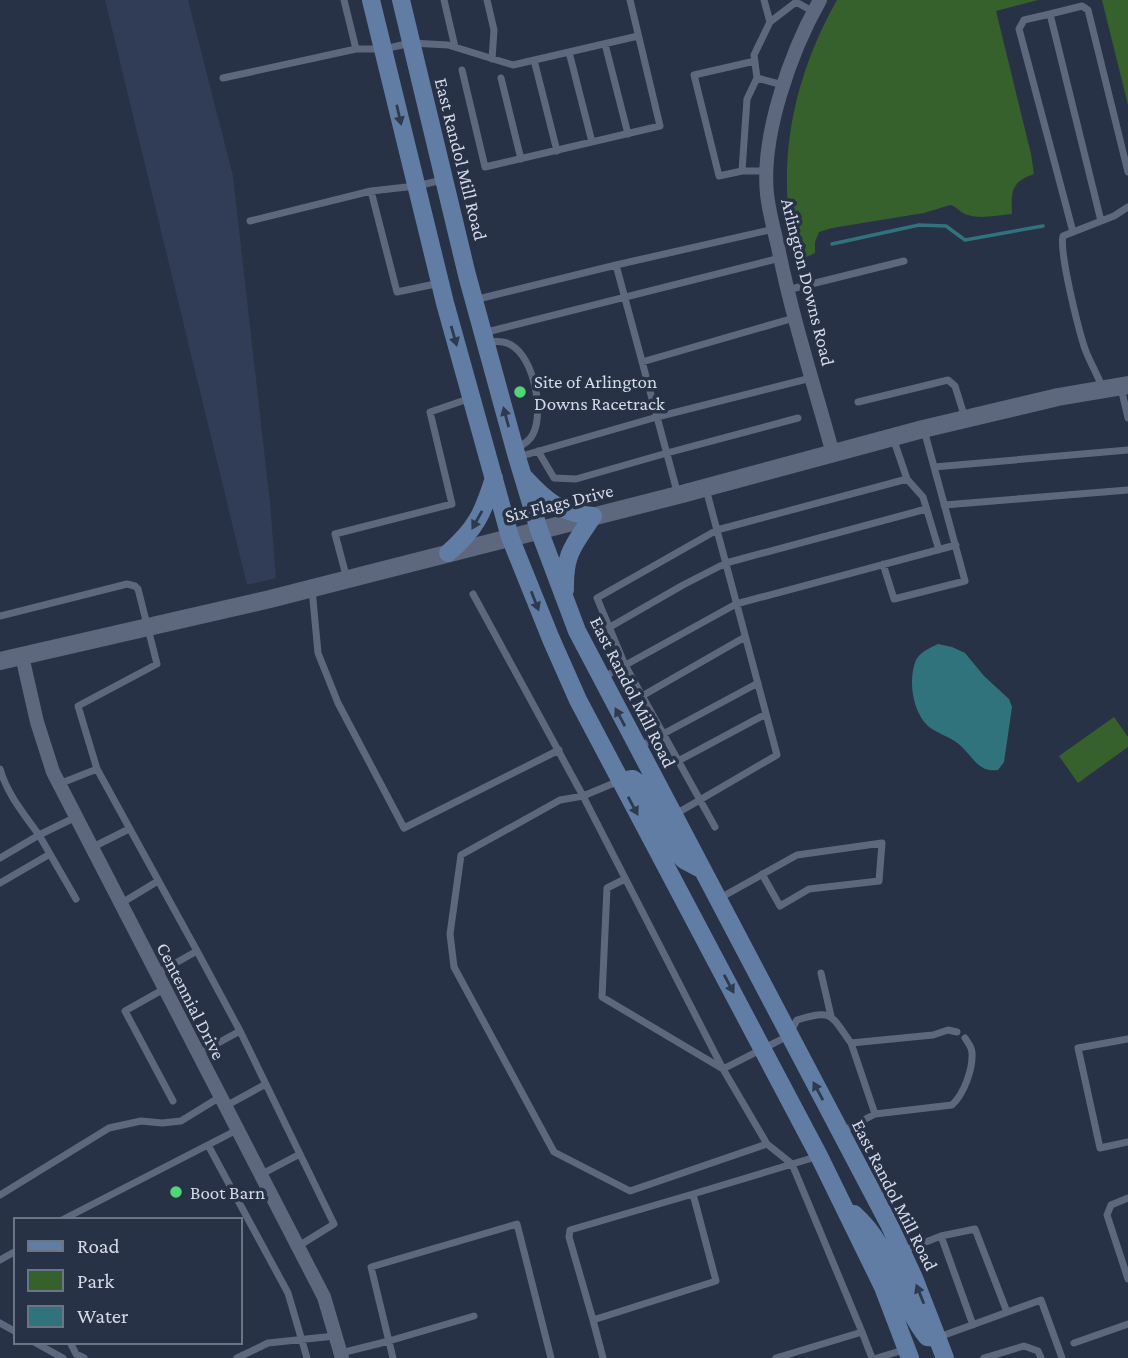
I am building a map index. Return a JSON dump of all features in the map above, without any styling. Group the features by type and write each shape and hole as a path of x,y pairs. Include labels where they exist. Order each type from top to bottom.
{"main road":[{"path":"372,0 440,283 510,537 578,700 819,1156 883,1287 909,1353"},
{"name":"East Randol Mill Road","path":"401,0 474,300 522,475 539,530 577,631 902,1252 944,1358"},
{"path":"522,475 554,506 573,514 593,516 568,552 564,574 565,600"},
{"path":"448,553 473,529 494,478"},
{"path":"620,781 633,779 640,784 673,849 684,860 699,868"},
{"path":"843,1205 857,1216 885,1253 917,1325 927,1337 938,1338"}],"street":[{"name":"Arlington Downs Road","path":"817,6 789,66 774,122 767,193 786,290 833,454"},
{"name":"Six Flags Drive","path":"0,661 312,589 706,488 923,429 1124,385"},
{"name":"Centennial Drive","path":"22,656 37,722 59,784 324,1297 341,1355"}],"lane":[{"path":"344,0 356,49"},
{"path":"444,0 455,47"},
{"path":"487,0 494,30 492,59"},
{"path":"462,70 485,167 660,126 630,0"},
{"path":"764,0 771,22"},
{"path":"742,171 747,99 757,78 754,55 760,39 771,22 795,1 817,6"},
{"path":"1073,232 1019,29 1024,20 1082,6 1087,10 1128,172"},
{"path":"1050,14 1101,221"},
{"path":"223,78 356,49 384,49 411,43 455,47 513,65 638,36"},
{"path":"605,44 628,134"},
{"path":"569,52 592,142"},
{"path":"534,60 557,150"},
{"path":"755,61 694,75 719,176 742,171 768,172"},
{"path":"501,78 521,159"},
{"path":"757,78 784,85"},
{"path":"250,221 371,191 444,180"},
{"path":"371,191 397,292 440,283"},
{"path":"1102,388 1095,367 1084,348 1063,257 1062,241 1063,236 1128,207"},
{"path":"474,300 616,264 774,229"},
{"path":"485,338 625,297 780,258"},
{"path":"786,290 904,261"},
{"path":"616,264 678,495"},
{"path":"642,362 794,317"},
{"path":"485,338 504,341 515,348 531,370 538,415 533,436 516,453"},
{"path":"516,453 538,451 657,417 811,378"},
{"path":"858,402 948,380 955,386 966,419"},
{"path":"1124,385 1128,418"},
{"path":"347,579 335,534 452,505 430,412 472,398"},
{"path":"538,451 554,478 576,480 798,418"},
{"path":"883,564 894,599 965,581 923,429"},
{"path":"893,438 907,479 923,497 939,550"},
{"path":"934,467 1128,450"},
{"path":"715,827 625,665 597,597 717,530 907,479"},
{"path":"672,816 777,755 706,488"},
{"path":"944,505 1128,490"},
{"path":"610,627 726,564 926,509"},
{"path":"600,678 736,604 956,545"},
{"path":"0,616 131,584 138,589 158,664 78,706 97,769 240,1031 334,1224 298,1247"},
{"path":"312,589 318,653 338,703 404,828 559,750"},
{"path":"472,594 559,750 723,1069 767,1144 792,1164 872,1358"},
{"path":"642,696 746,637"},
{"path":"637,748 758,683"},
{"path":"678,761 766,714"},
{"path":"0,769 11,796 39,835 76,899"},
{"path":"59,784 97,769"},
{"path":"620,781 583,796 560,800 461,855 450,934 454,967 554,1152 630,1191 767,1144"},
{"path":"0,858 76,817"},
{"path":"92,848 129,829"},
{"path":"716,900 762,874 797,855 882,843 879,881 809,889 780,906 762,874"},
{"path":"0,883 50,853"},
{"path":"625,879 607,888 602,997 723,1069"},
{"path":"120,904 158,881"},
{"path":"156,974 197,951"},
{"path":"821,973 831,1016 851,1043 875,1114"},
{"path":"164,989 125,1011 173,1101"},
{"path":"723,1069 788,1035 797,1020 821,1013 831,1016"},
{"path":"851,1043 933,1035 948,1030 957,1032"},
{"path":"198,1055 240,1031"},
{"path":"840,1133 875,1114 952,1105 964,1089 972,1057 972,1049 965,1038"},
{"path":"1128,1039 1078,1048 1100,1148 1128,1142"},
{"path":"0,1195 109,1128 141,1121 181,1121 266,1084"},
{"path":"66,1218 237,1130"},
{"path":"208,1145 288,1293 307,1358"},
{"path":"260,1175 300,1154"},
{"path":"603,1358 569,1237 570,1230 819,1156"},
{"path":"593,1320 716,1280 693,1194"},
{"path":"1128,1198 1111,1205 1107,1215 1125,1259 1128,1279"},
{"path":"393,1358 371,1267 517,1224 551,1358"},
{"path":"902,1252 941,1236 975,1229 1007,1312"},
{"path":"941,1236 973,1325"},
{"path":"938,1338 1041,1300 1062,1358"},
{"path":"341,1355 474,1316"},
{"path":"1074,1343 1128,1324"},
{"path":"776,1358 862,1332"},
{"path":"237,1358 268,1343 335,1336"},
{"path":"38,1344 62,1358"},
{"path":"984,1358 1024,1346 1038,1351 1041,1358"},
{"path":"877,1358 909,1353"}],"shaded area":[{"path":"105,0 188,0 233,176 276,578 247,585"}],"green space":[{"path":"837,0 1038,0 996,11 1034,174 1021,180 1014,188 1012,214 976,217 950,205 924,213 832,228 819,232 815,253 798,261 787,194 791,127 808,62"},
{"path":"1102,0 1128,0 1128,105"},
{"path":"1114,717 1128,737 1128,747 1078,783 1059,756"}],"water":[{"path":"938,644 965,653 984,676 1009,699 1012,707 1004,762 998,770 979,765 956,742 928,726 918,712 912,685 916,660 926,650"}],"waterway":[{"path":"832,244 919,225 946,226 965,240 1043,226"}],"place":[{"name":"Site of Arlington Downs Racetrack","path":"520,392"},
{"name":"Boot Barn","path":"176,1192"}]}
